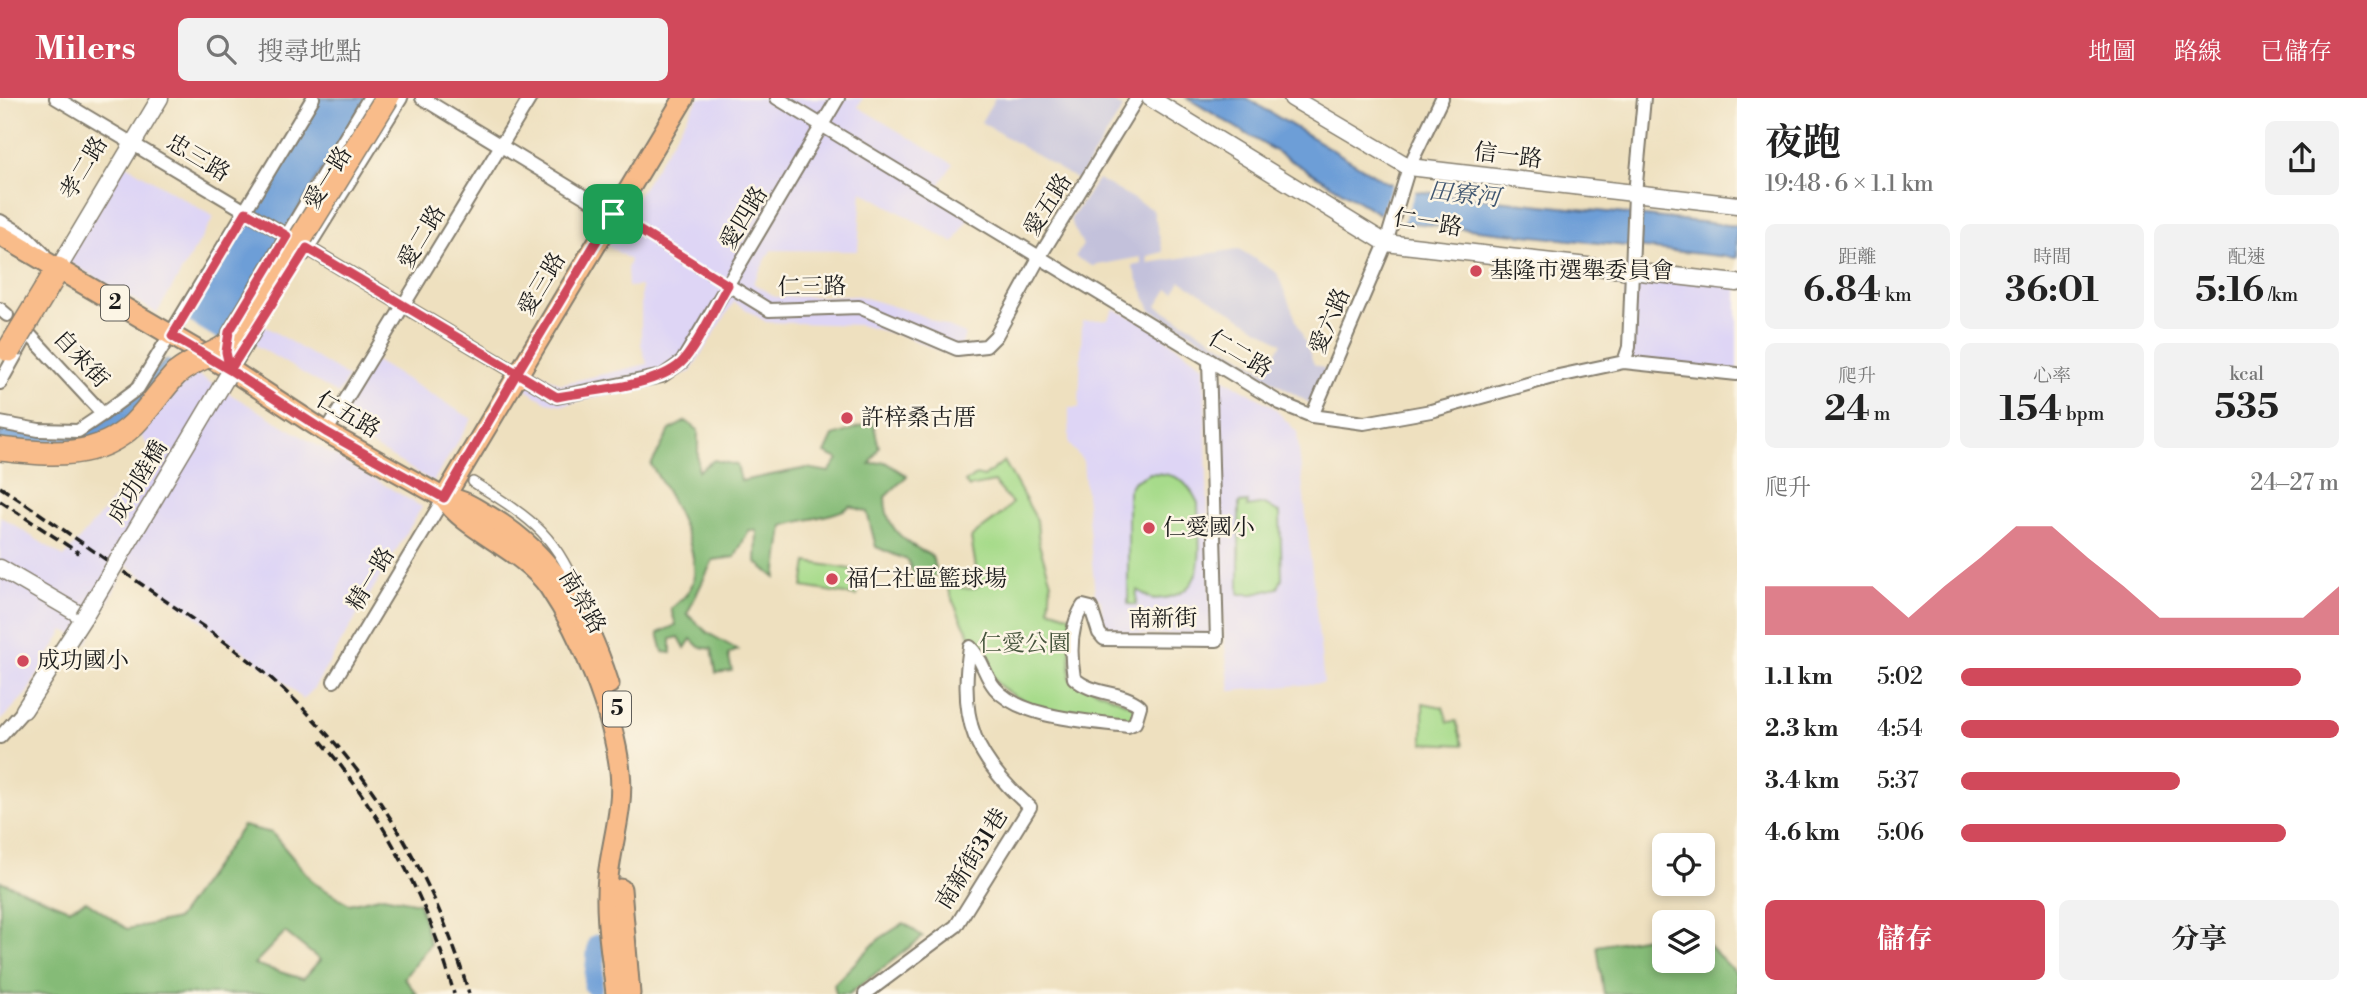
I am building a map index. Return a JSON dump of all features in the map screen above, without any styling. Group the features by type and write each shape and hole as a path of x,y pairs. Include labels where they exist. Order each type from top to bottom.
{"highway":[{"path":"0,436 55,443 82,440 109,430 126,419 167,370 183,358 226,340 248,312 380,98"},
{"path":"0,449 60,455 77,452 115,437 133,424 186,366 230,345 254,315 387,98"},
{"path":"0,364 54,264"},
{"path":"0,342 41,286"}],"main road":[{"name":"愛三路","path":"444,498 684,98"},
{"name":"2","path":"0,235 54,264 171,340 230,370"},
{"name":"仁五路","path":"230,370 326,432 444,498"},
{"name":"南榮路","path":"444,498 462,501 496,520 545,562 576,603 597,650 622,726 634,788 621,874 630,994"},
{"name":"南榮路","path":"444,498 455,512 511,550 546,584 565,614 592,673 620,769 619,807 608,878 616,994"}],"street":[{"name":"忠三路","path":"56,98 404,306"},
{"name":"孝二路","path":"130,142 152,98"},
{"name":"孝二路","path":"130,142 160,98"},
{"name":"自來街","path":"0,423 69,432 85,428 138,388 171,340 313,98"},
{"name":"愛一路","path":"230,370 226,352 229,332 369,98"},
{"name":"愛一路","path":"230,370 401,98"},
{"name":"仁三路","path":"422,98 769,310 859,307 957,349 986,346 996,336"},
{"name":"愛二路","path":"326,432 530,98"},
{"name":"仁二路","path":"777,98 1280,403 1312,416 1364,423 1431,411 1549,378 1624,362 1737,374"},
{"name":"愛四路","path":"404,306 557,397 662,376 682,362 838,98"},
{"name":"愛五路","path":"996,336 1040,256 1138,98"},
{"name":"仁一路","path":"1150,98 1386,243 1737,283"},
{"name":"信一路","path":"1292,98 1409,167 1737,205"},
{"name":"愛六路","path":"1312,416 1386,243 1409,167 1442,98"},
{"path":"1624,362 1629,347 1630,271 1644,98"},
{"path":"0,221 27,237 54,264 130,142"},
{"name":"自來街","path":"0,383 28,333 103,414"},
{"name":"南新街","path":"1140,706 1132,699 1082,685 1074,678 1072,664 1076,618 1083,606 1091,608 1104,639 1217,640 1209,360"},
{"name":"成功陸橋","path":"24,710 84,617 230,370"},
{"name":"南榮路","path":"473,482 519,510 551,538 576,585 597,650"},
{"name":"精一路","path":"334,681 444,498"},
{"path":"0,568 84,617"},
{"name":"南新街31巷","path":"866,994 956,926 1030,807 988,766 974,734 965,703 970,647 982,661 996,690 1018,704 1049,716 1128,726 1135,723 1140,706"},
{"path":"0,737 24,710"}],"shaded area":[{"path":"699,98 863,98 858,107 953,164 935,191 971,214 954,243 862,191 858,251 771,250 753,283 775,297 859,296 915,313 965,334 958,359 907,337 859,325 766,322 734,302 690,372 655,384 563,405 547,402 519,386 529,367 561,384 647,364 641,344 641,286 628,287 627,269 630,260 607,245"},
{"path":"995,98 1106,98 1123,108 1078,180 981,122"},
{"path":"125,164 214,217 157,313 67,261"},
{"path":"1098,179 1153,210 1163,252 1147,256 1148,263 1239,249 1277,273 1314,364 1327,370 1313,405 1151,310 1132,266 1142,264 1140,257 1092,266 1075,257 1083,245 1070,220","holes":["1181,281 1282,343 1265,371 1157,306 1168,289 1174,292"]},
{"path":"1625,272 1737,283 1737,374 1624,362"},
{"name":"仁愛國小","path":"1114,309 1143,322 1204,366 1211,635 1107,635 1103,628 1101,601 1095,595 1083,461 1069,444 1069,408 1079,408 1082,321 1108,319"},
{"path":"263,325 348,377 338,394 252,343"},
{"path":"374,360 472,419 433,482 335,423"},
{"path":"191,371 422,507 314,688 303,700 281,679 127,565 87,643 64,630 27,693 0,721 0,516 64,557 153,454 139,432"},
{"path":"1216,374 1272,406 1297,432 1324,683 1230,691 1224,638"}],"green space":[{"path":"686,421 698,430 698,471 714,460 737,465 741,481 807,468 829,472 838,459 825,453 833,436 873,422 879,447 870,464 885,462 907,476 885,497 889,518 898,534 932,556 937,575 918,582 907,560 876,547 867,512 850,506 838,512 783,526 776,578 756,562 757,531 749,530 735,557 713,560 687,614 708,633 738,650 728,654 732,671 716,673 712,649 699,647 691,639 685,648 679,637 671,639 671,653 663,652 658,633 676,625 671,609 690,589 694,576 693,560 683,526 651,465 670,430"},
{"name":"仁愛公園","path":"1004,461 1037,520 1039,544 1051,582 1049,609 1071,616 1070,679 1136,707 1136,716 1129,719 1078,714 1044,708 1013,695 996,681 964,625 947,585 970,589 979,586 971,538 1012,503 994,482 969,487 965,482 976,475 984,477"},
{"path":"1150,473 1167,474 1180,479 1198,503 1198,568 1185,590 1171,597 1152,599 1137,590 1136,605 1128,604 1128,491 1133,482"},
{"path":"1248,502 1247,507 1265,504 1280,513 1282,579 1278,588 1254,594 1239,594 1239,503"},
{"name":"福仁社區籃球場","path":"807,562 862,571 857,596 803,587"},
{"path":"1423,703 1443,707 1448,722 1456,721 1463,745 1423,743"},
{"path":"243,826 272,833 314,883 349,904 383,896 419,903 430,944 404,978 417,994 0,994 0,881 69,909 86,901 127,929 177,919","holes":["285,932 320,960 303,979 254,964"]},
{"path":"904,923 923,937 849,994 836,994 834,984 879,939"},
{"path":"1652,936 1652,973 1715,973 1715,952 1737,974 1737,994 1604,994 1597,946"}],"water":[{"path":"318,98 366,98 219,340 138,427 0,456 0,428 54,436 74,435 90,429 120,407 167,359 183,334 186,320"},
{"name":"田寮河","path":"1187,98 1246,98 1388,183 1413,191 1737,226 1737,258 1403,222 1378,213"}],"pier":[{"path":"1393,182 1416,190 1402,225 1379,217"},
{"path":"186,320 219,340 191,373 165,358"}],"waterway":[{"path":"593,986 597,944"}],"railway":[{"path":"0,487 236,650 301,706 334,741 391,818 415,860 436,903 469,994"},
{"path":"0,501 79,553"},
{"path":"321,741 364,799 401,860 431,926 454,994"}],"place":[{"name":"基隆市選舉委員會","path":"1476,271"},
{"name":"許梓桑古厝","path":"847,418"},
{"name":"仁愛國小","path":"1149,528"},
{"name":"福仁社區籃球場","path":"832,579"},
{"name":"成功國小","path":"23,661"}],"route":[{"path":"613,214 517,373 307,248 230,370 172,336 246,212 287,236 229,332 226,352 230,370 326,432 444,498 517,373 557,397 662,376 682,362 696,339 728,285 613,214"}]}
